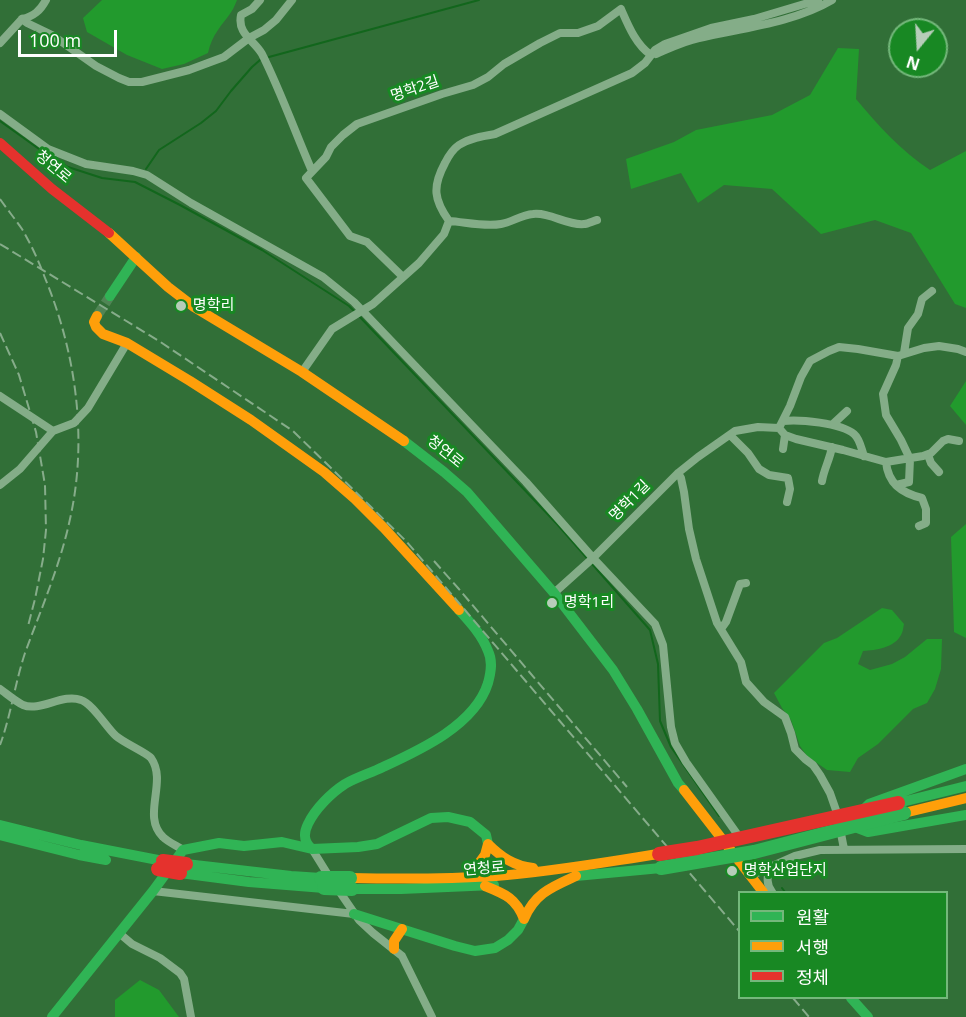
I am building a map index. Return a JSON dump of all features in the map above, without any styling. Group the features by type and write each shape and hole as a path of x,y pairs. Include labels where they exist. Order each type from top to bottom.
{"main road":[{"name":"청연로","path":"0,143 194,307 302,372 411,446 467,492 554,593 613,670 678,783 762,891"},
{"path":"110,296 136,257"},
{"path":"96,316 94,322 99,332 127,343 253,421 322,471 366,510 400,546 469,623 488,652 491,664 490,678 481,701 474,709 462,721 422,747 341,787 311,817 305,830 306,842 312,849"},
{"path":"900,809 966,769"},
{"name":"연청로","path":"0,835 79,855 183,869 249,872 322,883 400,890 483,886 662,868 754,852 855,827 966,786"},
{"name":"연청로","path":"351,884 399,879 498,876 562,868 696,848 863,810 900,809 966,798"},
{"path":"900,809 966,815"},
{"path":"52,1017 183,850 219,843 244,846 282,842 312,849 358,847 377,844 432,818 448,817 470,822 486,835 488,844 485,855 470,877"},
{"name":"연청로","path":"0,825 161,865"},
{"path":"488,844 510,863 523,867 562,868"},
{"path":"354,914 455,946 476,951 495,948 518,930 527,911 544,891 576,876"},
{"path":"483,886 515,900 521,907 524,919"},
{"path":"394,949 394,941 402,929"},
{"path":"852,999 868,1017"}],"street":[{"path":"0,43 22,19 40,10 46,0"},
{"path":"260,0 252,9 241,15 242,30 261,52 312,171 306,178 350,236 368,242 403,277"},
{"path":"22,19 74,49 96,66 129,82 142,82 201,66 224,57 276,20 292,0"},
{"path":"597,220 583,224 554,216 534,214 502,224 487,225 449,221 440,208 436,185 441,171 456,146 477,137 495,134 632,73 645,63 655,50 665,44 711,28 754,19 818,0"},
{"path":"651,55 699,38 775,22 832,0"},
{"name":"명학2길","path":"312,171 326,157 331,147 357,124 473,85 540,43 560,33 578,33 598,26 621,9 634,35 651,55"},
{"path":"0,114 48,149 86,164 147,175 191,203 323,277 354,302 360,312 526,482 655,624 663,645 671,726 675,743 740,838"},
{"path":"302,372 332,329 384,295 432,250 444,234 449,221"},
{"path":"896,485 909,482 910,459 886,415 883,394 901,355 908,328 918,314 922,299 932,291"},
{"path":"0,485 20,469 53,431 74,423 88,408 127,343"},
{"path":"783,449 785,435 781,424 810,361 839,347 901,355 939,346 966,352"},
{"path":"0,396 53,431"},
{"path":"833,424 847,411"},
{"name":"명학1길","path":"554,593 593,558 678,473 735,431 781,424 790,420 833,424 854,434 864,456"},
{"path":"730,435 748,453 759,469 769,475 788,478 790,489 787,502"},
{"path":"785,435 886,462 928,454 948,439 959,441"},
{"path":"822,481 832,447"},
{"path":"928,454 931,463 939,472"},
{"path":"886,462 887,474 891,480 910,495 922,498 926,509 926,523 919,526"},
{"path":"678,473 684,492 696,559 717,622 741,662 746,682 764,702 785,717 795,749 813,765 820,775 837,813 844,849"},
{"path":"721,629 726,622 740,584 746,583"},
{"path":"0,688 23,705 33,706 65,699 82,700 115,735 150,757 158,775 154,818 157,830 164,838 183,850"},
{"path":"312,849 354,914 402,956 432,1017"},
{"path":"750,876 795,856 820,850 966,849"},
{"path":"770,867 768,886 771,891"},
{"path":"153,891 354,914"},
{"path":"119,933 132,944 160,958 180,974 184,979 191,1017"}],"green space":[{"path":"102,0 237,0 215,35 208,53 184,64 162,69 127,55 87,32 83,18"},
{"path":"838,48 859,49 856,99 909,155 930,170 966,151 966,308 955,304 911,233 875,220 821,234 772,189 724,185 698,203 681,173 631,189 626,159 674,142 696,130 772,115 810,95"},
{"path":"966,381 966,425 950,406"},
{"path":"966,524 966,638 954,632 951,537"},
{"path":"882,608 892,610 904,624 902,634 889,646 863,651 858,664 870,670 892,664 905,657 927,639 942,639 941,669 935,689 927,703 913,709 878,744 858,758 850,772 827,770 807,756 800,746 791,720 774,693 824,643 837,638"},
{"path":"140,980 159,990 179,1017 115,1017 115,1000"}],"waterway":[{"path":"269,57 479,0"},
{"path":"146,169 159,150 216,111 260,60"},
{"path":"0,121 68,167 102,178 135,182 180,205 262,250 354,311"},
{"path":"358,315 557,524 650,630 658,664 660,721 671,747 719,816"}],"tunnel":[{"path":"97,316 110,296"}],"railway":[{"path":"0,199 29,241 56,307 71,366 78,427 75,489 66,536 25,653 0,745"},
{"path":"0,244 159,341 293,431 406,541 738,930"},
{"path":"0,333 19,375 36,432 45,485 46,530 43,559 28,626"},
{"path":"434,561 627,787"},
{"path":"794,999 809,1017"}],"traffic: fast":[{"path":"110,296 136,257"},
{"path":"404,441 467,492 554,593 613,670 684,790"},
{"path":"52,1017 183,850 219,843 244,846 282,842 312,849 306,841 306,828 319,807 334,792 345,784 429,744 459,724 481,698 491,671 491,659 485,645 459,610"},
{"path":"863,810 869,804 966,769"},
{"path":"898,803 966,786"},
{"path":"661,868 754,852 904,813"},
{"path":"855,827 868,832 966,815"},
{"path":"312,849 377,844 431,818 448,817 470,822 486,835 488,844"},
{"path":"0,825 81,845 163,861"},
{"path":"0,835 106,860"},
{"path":"186,864 321,878"},
{"path":"576,876 661,868"},
{"path":"180,873 249,882 324,888"},
{"path":"321,878 350,878"},
{"path":"352,889 494,885"},
{"path":"324,888 352,889"},
{"path":"354,914 475,951 495,948 508,940 518,930 524,919"},
{"path":"852,999 868,1017"}],"traffic: slow":[{"path":"109,233 168,287 194,307 302,372 404,441"},
{"path":"97,316 94,322 103,334 127,343 190,381 251,420 324,472 384,528 459,610"},
{"path":"684,790 762,891"},
{"path":"904,813 966,798"},
{"path":"469,877 485,855 488,844 508,860 533,868"},
{"path":"350,878 423,879 496,876 659,854"},
{"path":"485,886 513,901 524,919 533,903 545,892 576,876"},
{"path":"394,949 394,941 402,929"}],"traffic: jam":[{"path":"0,143 52,189 109,233"},
{"path":"659,854 697,848 898,803"},
{"path":"163,861 186,864"},
{"path":"158,869 180,873"}],"place":[{"name":"명학리","path":"181,306"},
{"name":"명학1리","path":"552,603"},
{"name":"명학산업단지","path":"732,871"}]}
